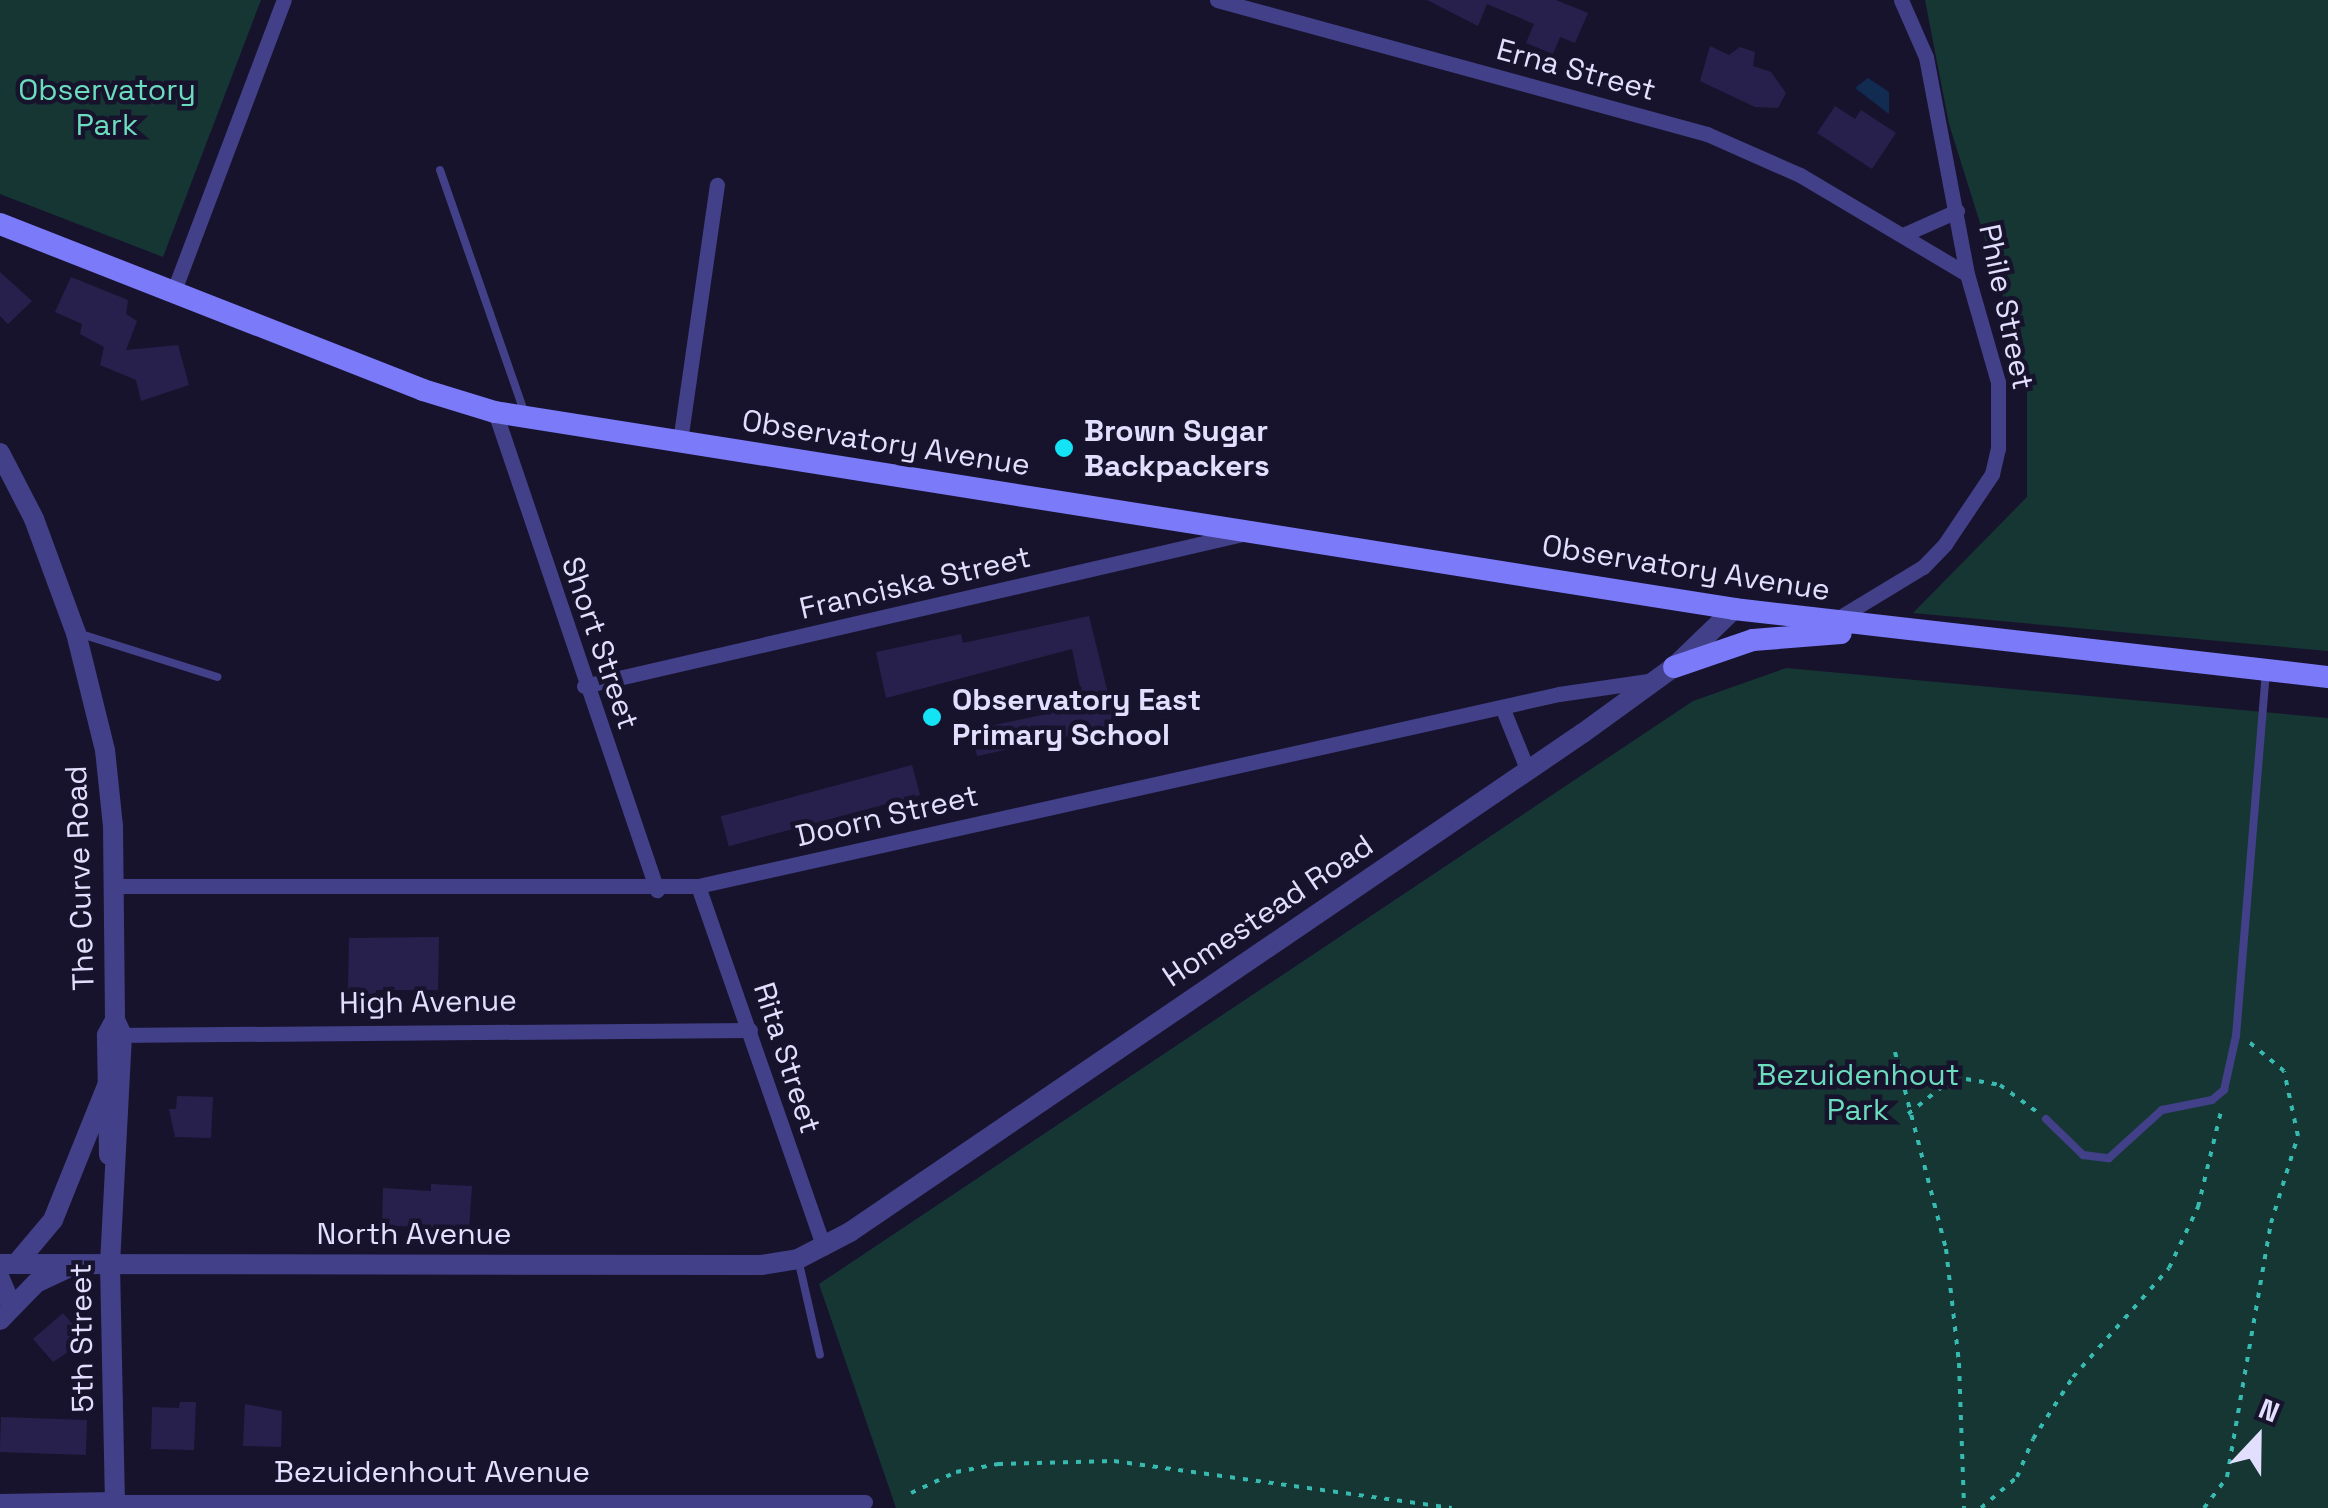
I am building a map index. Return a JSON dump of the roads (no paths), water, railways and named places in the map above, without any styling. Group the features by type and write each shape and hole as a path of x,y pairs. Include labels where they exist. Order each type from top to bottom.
{"main road":[{"name":"Observatory Avenue","path":"0,224 173,293 495,412 1734,609 2328,677"},
{"path":"1665,673 1753,640 1895,628"}],"street":[{"path":"173,293 284,0"},
{"name":"Erna Street","path":"1216,0 1707,134 1800,175 1968,274"},
{"name":"Phile Street","path":"1834,621 1923,567 1966,518 1992,474 2002,420 1998,382 1968,274 1926,57 1901,0"},
{"path":"680,441 717,185"},
{"path":"1906,234 1957,211"},
{"name":"Short Street","path":"495,412 584,686 657,890"},
{"name":"The Curve Road","path":"0,453 34,519 76,632 105,750 116,886 115,1030"},
{"name":"Franciska Street","path":"584,686 1257,531"},
{"name":"Homestead Road","path":"824,1248 1528,770 1665,673 1734,609"},
{"name":"Doorn Street","path":"116,886 657,890 698,886 1665,673"},
{"path":"1502,707 1528,770"},
{"name":"Rita Street","path":"698,886 824,1248"},
{"name":"High Avenue","path":"115,1030 750,1030"},
{"name":"5th Street","path":"114,1505 110,1265 113,1166 106,1086 115,1030"},
{"name":"5th Street","path":"113,1166 120,1145 115,1030"},
{"path":"8,1264 53,1220 106,1086"},
{"name":"North Avenue","path":"8,1264 761,1265 798,1259 824,1248"},
{"path":"6,1314 36,1283 77,1264"},
{"path":"0,1279 6,1314"},
{"name":"Bezuidenhout Avenue","path":"0,1504 865,1502"}],"lane":[{"path":"440,170 526,416"},
{"path":"76,632 217,676"},
{"path":"2046,1118 2083,1155 2108,1158 2162,1110 2219,1097 2236,1036 2266,668"},
{"path":"798,1259 820,1355"}],"water":[{"path":"1868,78 1889,92 1889,114 1855,88"}],"place":[{"name":"Brown Sugar Backpackers","path":"1064,448"},
{"name":"Observatory East Primary School","path":"932,717"}],"park label":[{"name":"Observatory Park","path":"107,107"},
{"name":"Bezuidenhout Park","path":"1858,1092"}]}
